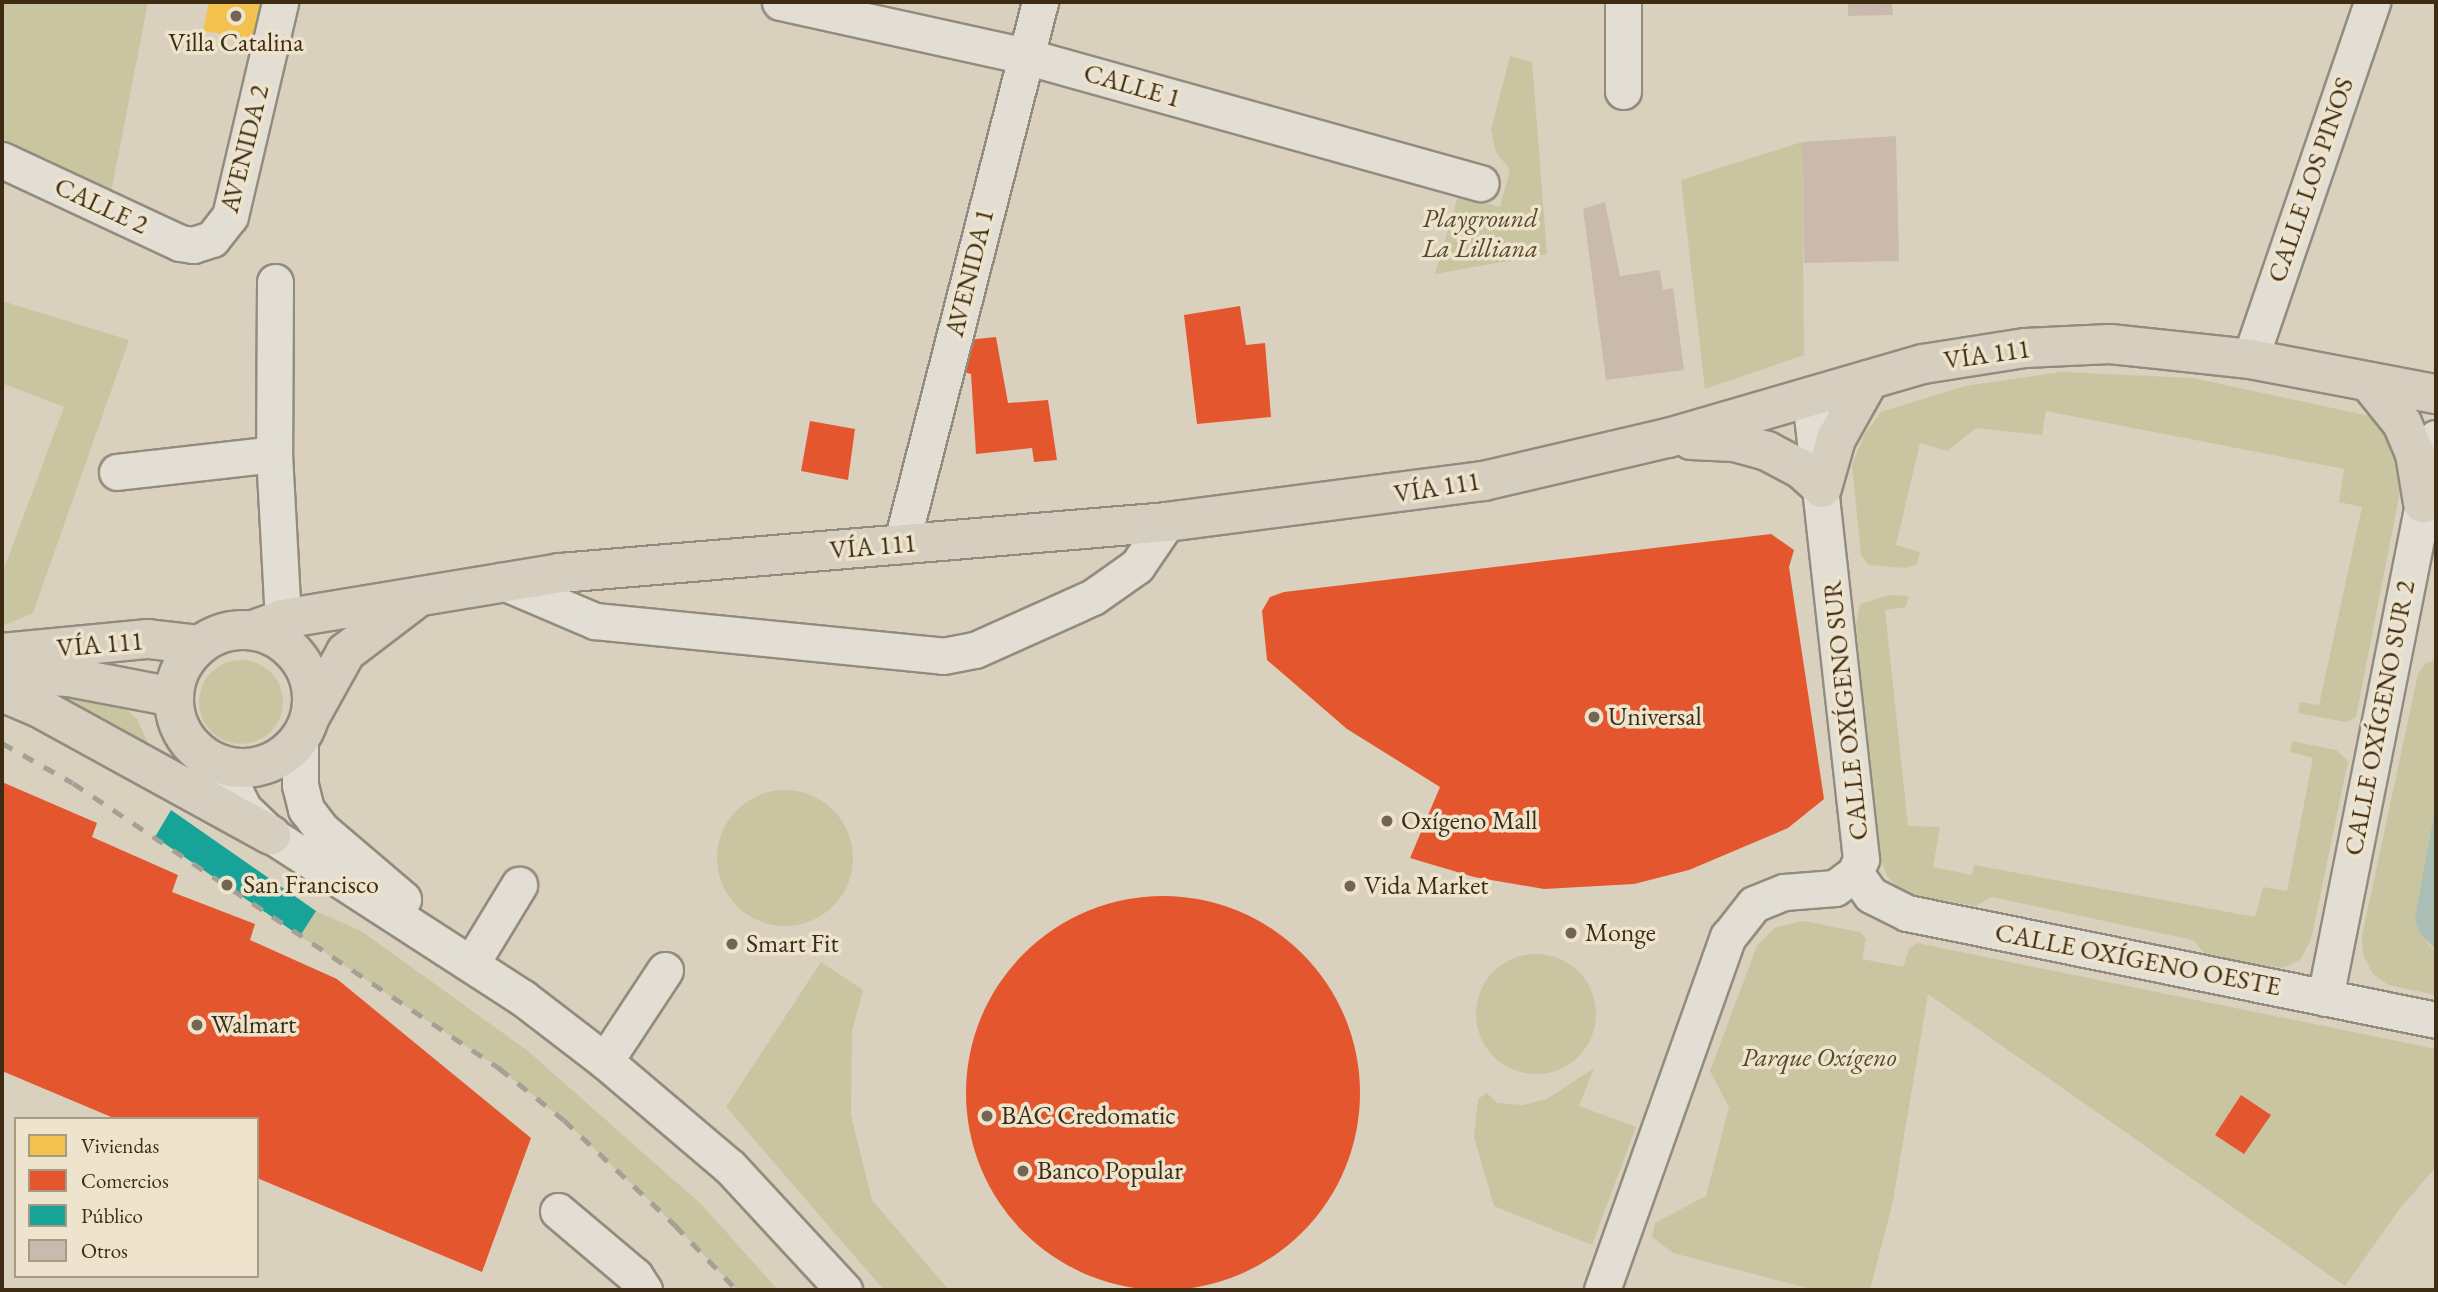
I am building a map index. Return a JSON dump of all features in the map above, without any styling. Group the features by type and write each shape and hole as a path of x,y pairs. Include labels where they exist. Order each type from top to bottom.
{"main road":[{"name":"VÍA 111","path":"268,625 501,581 635,565 1167,522 1484,481 1668,438 1923,363 2059,345 2110,344 2250,359 2436,394"},
{"path":"1668,438 1734,442 1768,451 1801,469 1822,488 1836,439 1869,380"},
{"path":"2369,382 2402,423 2430,494"},
{"name":"VÍA 111","path":"306,727 346,652 422,594"},
{"path":"268,625 275,637 293,651 307,670 313,692 306,727 264,766 233,768 214,762 184,736 174,697 181,669 199,645 230,631 268,625"},
{"name":"VÍA 111","path":"2,653 148,639 199,645"},
{"name":"VÍA 111","path":"2,674 69,677 174,697"},
{"path":"2,692 38,707 271,835"}],"street":[{"name":"AVENIDA 2","path":"203,243 220,234 230,216 280,2"},
{"name":"CALLE 1","path":"780,2 1025,56 1481,183"},
{"name":"AVENIDA 1","path":"901,545 1040,2"},
{"path":"1623,2 1623,91"},
{"name":"CALLE LOS PINOS","path":"2250,359 2372,2"},
{"name":"CALLE 2","path":"2,160 180,243 203,243"},
{"path":"268,625 274,454 275,282"},
{"name":"CALLE OXÍGENO SUR","path":"1601,1290 1728,937 1748,910 1769,896 1835,888 1855,873 1862,843 1810,398"},
{"name":"CALLE OXÍGENO SUR 2","path":"2325,998 2430,494 2436,438"},
{"path":"117,472 274,454"},
{"path":"501,581 595,621 943,656 975,650 1093,597 1137,566 1167,522"},
{"path":"306,727 300,785 306,809 321,829 512,992"},
{"path":"233,768 230,781 243,808 271,835 512,992 605,1060 730,1167 844,1290"},
{"name":"CALLE OXÍGENO OESTE","path":"1855,873 1871,895 1907,913 2436,1020"},
{"path":"474,959 519,885"},
{"path":"605,1060 665,970"},
{"path":"558,1210 635,1276 644,1290"}],"green space":[{"path":"2,2 148,2 111,193 2,141"},
{"name":"Playground La Lilliana","path":"1510,56 1532,62 1547,254 1435,274 1458,196 1500,207 1510,170 1496,152 1491,130"},
{"path":"1802,142 1804,355 1705,389 1681,180"},
{"path":"2,301 129,340 33,613 2,626 2,574 64,407 2,383"},
{"path":"2062,372 2193,378 2374,417 2393,428 2403,476 2356,717 2346,722 2298,713 2300,702 2319,705 2362,507 2339,502 2344,469 2046,411 2042,435 1976,428 1947,451 1920,443 1896,545 1920,552 1917,564 1905,568 1868,565 1861,555 1852,465 1864,435 1881,412 1965,386"},
{"path":"1889,595 1909,596 1906,607 1885,610 1908,826 1940,827 1933,867 1972,875 1974,865 2255,917 2263,887 2287,891 2313,758 2290,752 2292,741 2336,750 2348,761 2311,940 2300,960 2282,968 2206,955 2193,940 1992,897 1976,906 1902,893 1887,876 1879,856 1856,624 1860,604"},
{"path":"233,660 249,660 265,667 276,678 283,694 280,718 271,732 249,744 233,744 217,737 206,726 199,710 199,694 206,678 217,667"},
{"path":"2436,660 2436,802 2415,917 2429,946 2436,950 2436,995 2388,985 2373,974 2363,955 2362,936 2418,674 2426,663"},
{"path":"48,690 120,704 137,719 154,757"},
{"path":"785,790 811,795 833,810 848,832 853,858 848,884 833,906 811,921 785,926 759,921 737,906 722,884 717,858 722,832 737,810 759,795"},
{"path":"316,911 361,931 528,1051 703,1206 778,1290 737,1290 675,1225 564,1120 499,1068 300,936"},
{"name":"Parque Oxígeno","path":"1803,921 1860,932 1866,939 1862,959 1903,967 1909,949 1917,943 2436,1049 2436,1167 2401,1207 2345,1286 1928,994 1893,1201 1870,1290 1815,1290 1673,1253 1652,1237 1655,1223 1706,1196 1729,1107 1710,1071 1757,946 1774,928"},
{"path":"1536,954 1559,958 1579,971 1592,991 1596,1014 1592,1037 1579,1057 1559,1070 1536,1074 1513,1070 1493,1057 1480,1037 1476,1014 1480,991 1493,971 1513,958"},
{"path":"821,962 863,990 852,1031 851,1115 872,1200 949,1290 884,1290 726,1107"},
{"path":"1594,1068 1579,1106 1636,1127 1592,1245 1494,1206 1474,1137 1478,1099 1487,1093 1497,1103 1523,1105 1547,1099"}],"shaded area":[{"path":"2436,802 2436,950 2419,932 2415,917"}],"building: Viviendas":[{"name":"Villa Catalina","path":"209,2 269,2 262,40 203,31"}],"building: Comercios":[{"path":"1240,306 1246,345 1265,343 1271,417 1197,424 1184,315"},
{"path":"996,337 1008,403 1048,400 1057,460 1034,462 1032,448 976,454 971,374 960,371 967,340"},
{"path":"810,421 855,429 848,480 801,471"},
{"path":"1771,534 1794,550 1789,567 1824,799 1788,828 1689,870 1634,884 1544,889 1474,877 1410,858 1440,787 1347,729 1267,660 1262,611 1270,597 1284,592"},
{"name":"Walmart","path":"2,782 97,823 92,837 178,875 172,892 255,924 250,940 337,979 531,1138 482,1272 259,1179 259,1117 111,1117 2,1071"},
{"path":"1163,896 1201,900 1238,911 1272,929 1302,954 1327,984 1345,1018 1356,1055 1360,1093 1356,1131 1345,1168 1327,1202 1302,1232 1272,1257 1238,1275 1201,1286 1163,1290 1125,1286 1088,1275 1054,1257 1024,1232 999,1202 981,1168 970,1131 966,1093 970,1055 981,1018 999,984 1024,954 1054,929 1088,911 1125,900"},
{"path":"2241,1095 2271,1115 2244,1154 2215,1135"}],"building: Público":[{"name":"San Francisco","path":"171,810 316,911 300,936 155,837"}],"building: Otros":[{"path":"1848,2 1892,2 1893,15 1848,16"},
{"path":"1896,136 1899,261 1804,263 1802,142"},
{"path":"1605,202 1620,276 1660,270 1663,290 1673,288 1684,370 1606,380 1583,209"}],"railway":[{"path":"2,743 73,783 499,1068 564,1120 675,1225 737,1290"}],"place":[{"name":"Villa Catalina","path":"236,16"},
{"name":"Universal","path":"1594,717"},
{"name":"Oxígeno Mall","path":"1387,821"},
{"name":"San Francisco","path":"227,885"},
{"name":"Vida Market","path":"1350,886"},
{"name":"Monge","path":"1571,933"},
{"name":"Smart Fit","path":"732,944"},
{"name":"Walmart","path":"197,1025"},
{"name":"BAC Credomatic","path":"987,1116"},
{"name":"Banco Popular","path":"1023,1171"}]}
